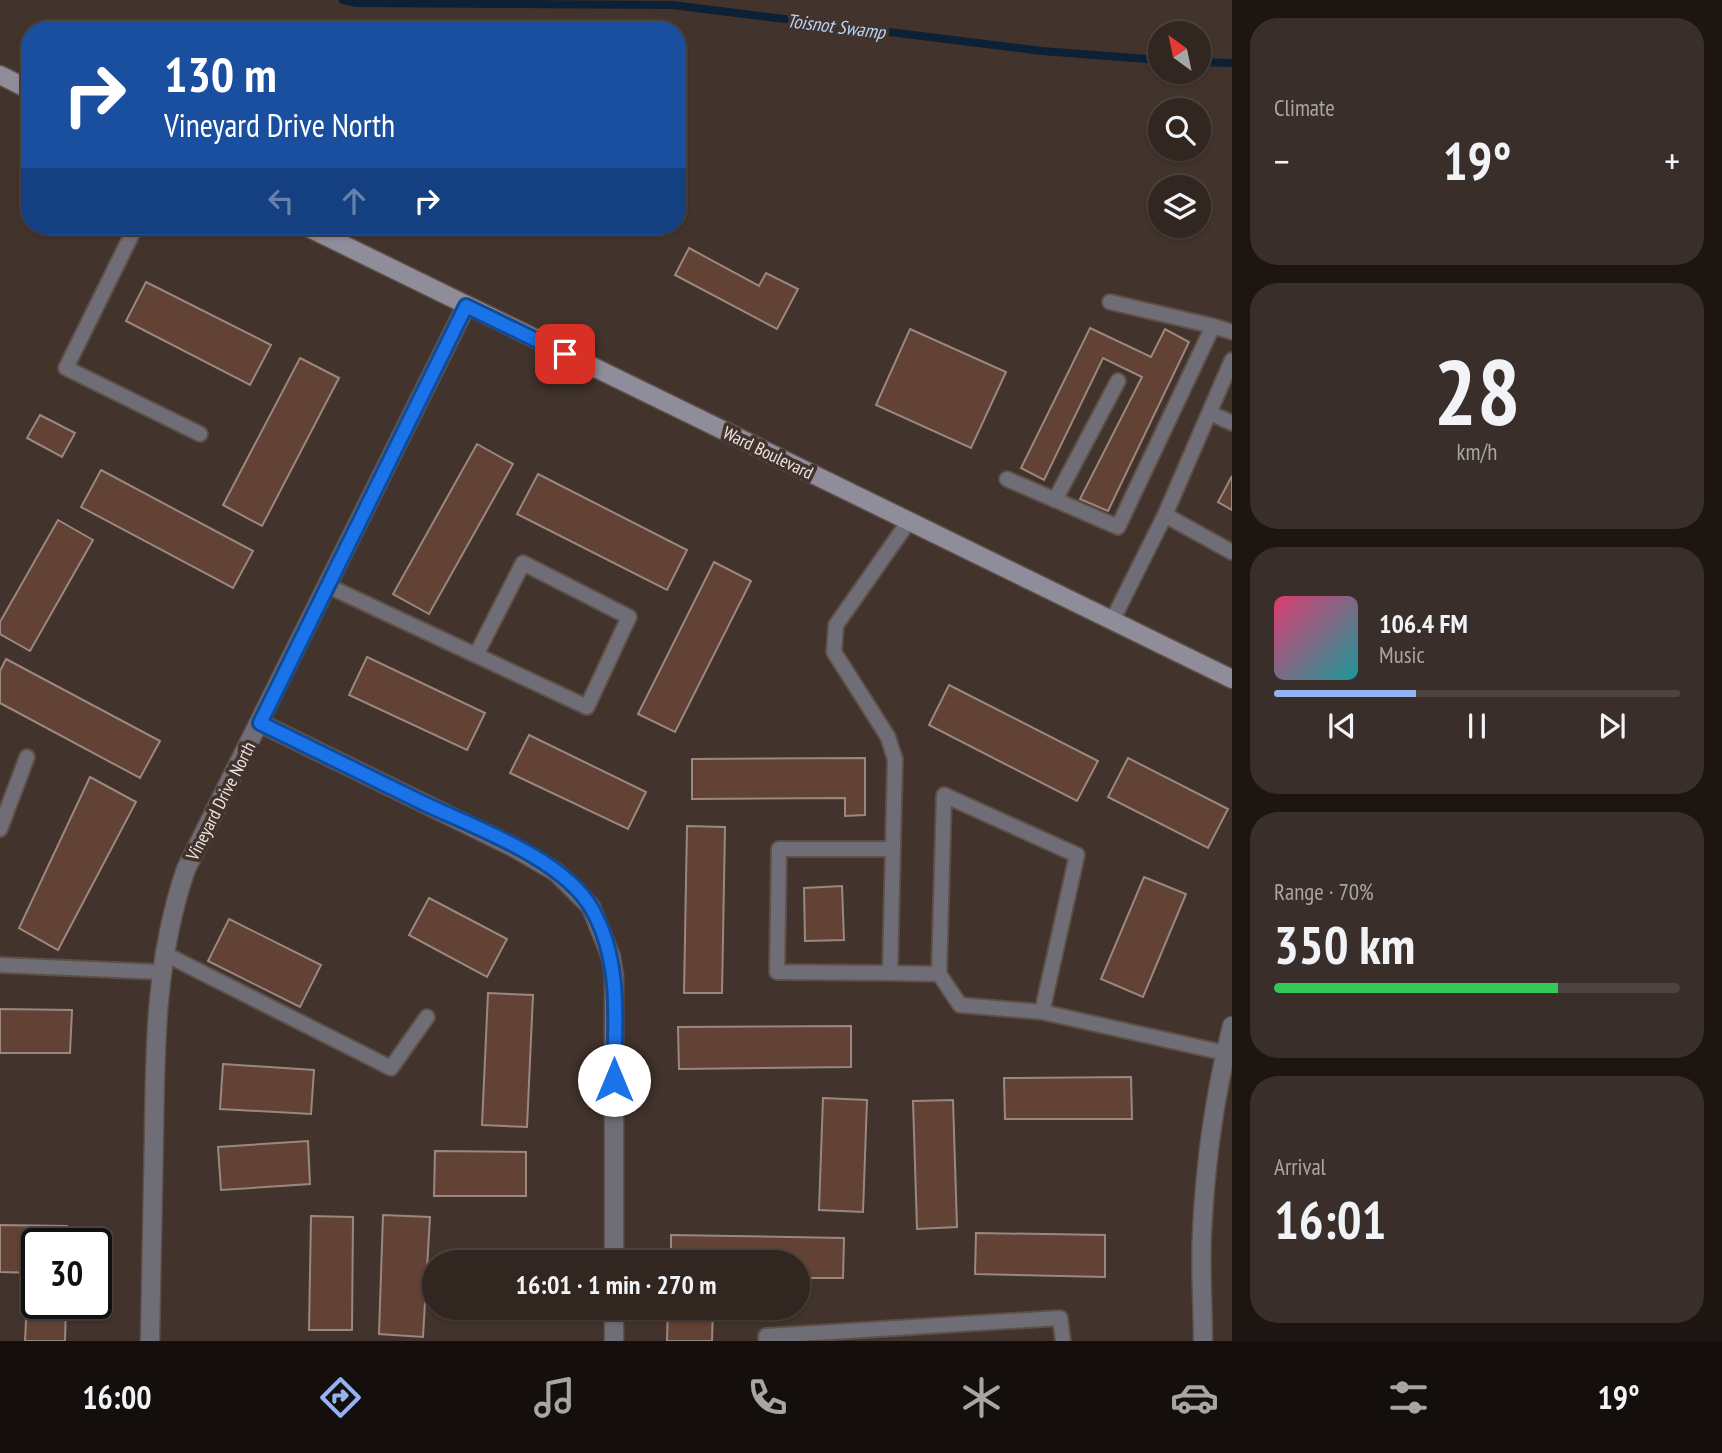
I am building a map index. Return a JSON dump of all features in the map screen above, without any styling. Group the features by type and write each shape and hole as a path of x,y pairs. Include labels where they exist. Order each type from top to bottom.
{"main road":[{"path":"0,75 21,86"},
{"name":"Ward Boulevard","path":"323,235 1232,679"}],"street":[{"name":"Vineyard Drive North","path":"150,1341 155,1035 163,953 186,869 466,306"},
{"path":"260,723 513,847 556,872 591,907 611,957 614,976 614,1250"},
{"path":"1203,1341 1201,1235 1225,1053 1232,1026"},
{"path":"614,1320 614,1341"}],"lane":[{"path":"132,235 66,368 200,434"},
{"path":"1110,302 1232,332"},
{"path":"1006,479 1118,527 1213,326"},
{"path":"1112,621 1165,515 1232,360"},
{"path":"1055,500 1118,381"},
{"path":"1210,413 1232,423"},
{"path":"1165,515 1232,552"},
{"path":"890,973 895,759 888,737 834,652 836,625 909,521"},
{"path":"328,586 587,707 629,617 523,563 476,655"},
{"path":"0,830 27,757"},
{"path":"1042,1012 1077,855 944,795 939,974 960,1005 1042,1012 1225,1053"},
{"path":"893,849 779,849 777,972 939,974"},
{"path":"163,953 391,1068 427,1017"},
{"path":"0,965 160,972"},
{"path":"766,1341 766,1336 1060,1318 1063,1341"}],"building":[{"path":"689,248 759,286 766,273 798,289 777,329 675,275"},
{"path":"146,282 271,345 250,385 126,321"},
{"path":"1090,328 1151,357 1165,329 1189,342 1108,511 1080,499 1142,377 1103,358 1044,480 1021,468"},
{"path":"910,329 1006,372 971,448 876,405"},
{"path":"300,358 339,378 262,526 223,505"},
{"path":"40,415 75,433 62,457 27,438"},
{"path":"477,444 513,464 429,614 393,594"},
{"path":"101,470 253,551 233,588 81,507"},
{"path":"538,474 687,550 667,590 517,514"},
{"path":"1232,476 1232,510 1218,502"},
{"path":"58,520 93,540 30,651 0,634 0,622"},
{"path":"714,562 751,581 675,732 638,714"},
{"path":"367,657 485,713 467,750 349,695"},
{"path":"6,659 160,741 140,778 0,703 0,671"},
{"path":"949,685 1098,761 1077,801 929,725"},
{"path":"529,735 646,792 628,829 510,773"},
{"path":"865,758 865,815 845,816 845,798 692,799 692,759"},
{"path":"1128,758 1228,809 1208,848 1108,797"},
{"path":"90,777 136,802 58,950 19,928"},
{"path":"687,826 725,827 722,993 684,993"},
{"path":"1144,877 1186,894 1143,997 1101,979"},
{"path":"842,886 844,940 805,941 804,888"},
{"path":"429,898 507,939 487,977 409,935"},
{"path":"229,919 321,965 300,1007 208,961"},
{"path":"488,993 533,995 527,1127 482,1125"},
{"path":"0,1009 72,1010 70,1053 0,1053"},
{"path":"851,1026 851,1067 679,1069 678,1027"},
{"path":"223,1064 314,1070 311,1114 220,1109"},
{"path":"1131,1077 1132,1119 1005,1119 1004,1078"},
{"path":"823,1098 867,1100 863,1212 819,1210"},
{"path":"953,1100 957,1227 917,1229 913,1101"},
{"path":"308,1141 310,1184 221,1190 218,1147"},
{"path":"435,1151 526,1152 526,1196 434,1196"},
{"path":"383,1215 430,1217 428,1250 422,1250 423,1337 379,1334"},
{"path":"311,1216 353,1217 352,1330 309,1330"},
{"path":"0,1225 67,1226 21,1228 21,1273 0,1272"},
{"path":"976,1233 1105,1235 1105,1277 975,1274"},
{"path":"671,1235 844,1238 843,1278 810,1278 810,1250 671,1250"},
{"path":"26,1319 66,1319 65,1341 25,1341"},
{"path":"668,1320 713,1320 712,1341 667,1341"}],"waterway":[{"name":"Toisnot Swamp","path":"343,0 356,3 672,5 1042,51 1148,59"},
{"name":"Toisnot Swamp","path":"1211,62 1232,63"}],"route":[{"path":"565,354 466,306 260,723 513,847 556,872 572,886 591,907 611,957 614,976 614,1080"}]}
